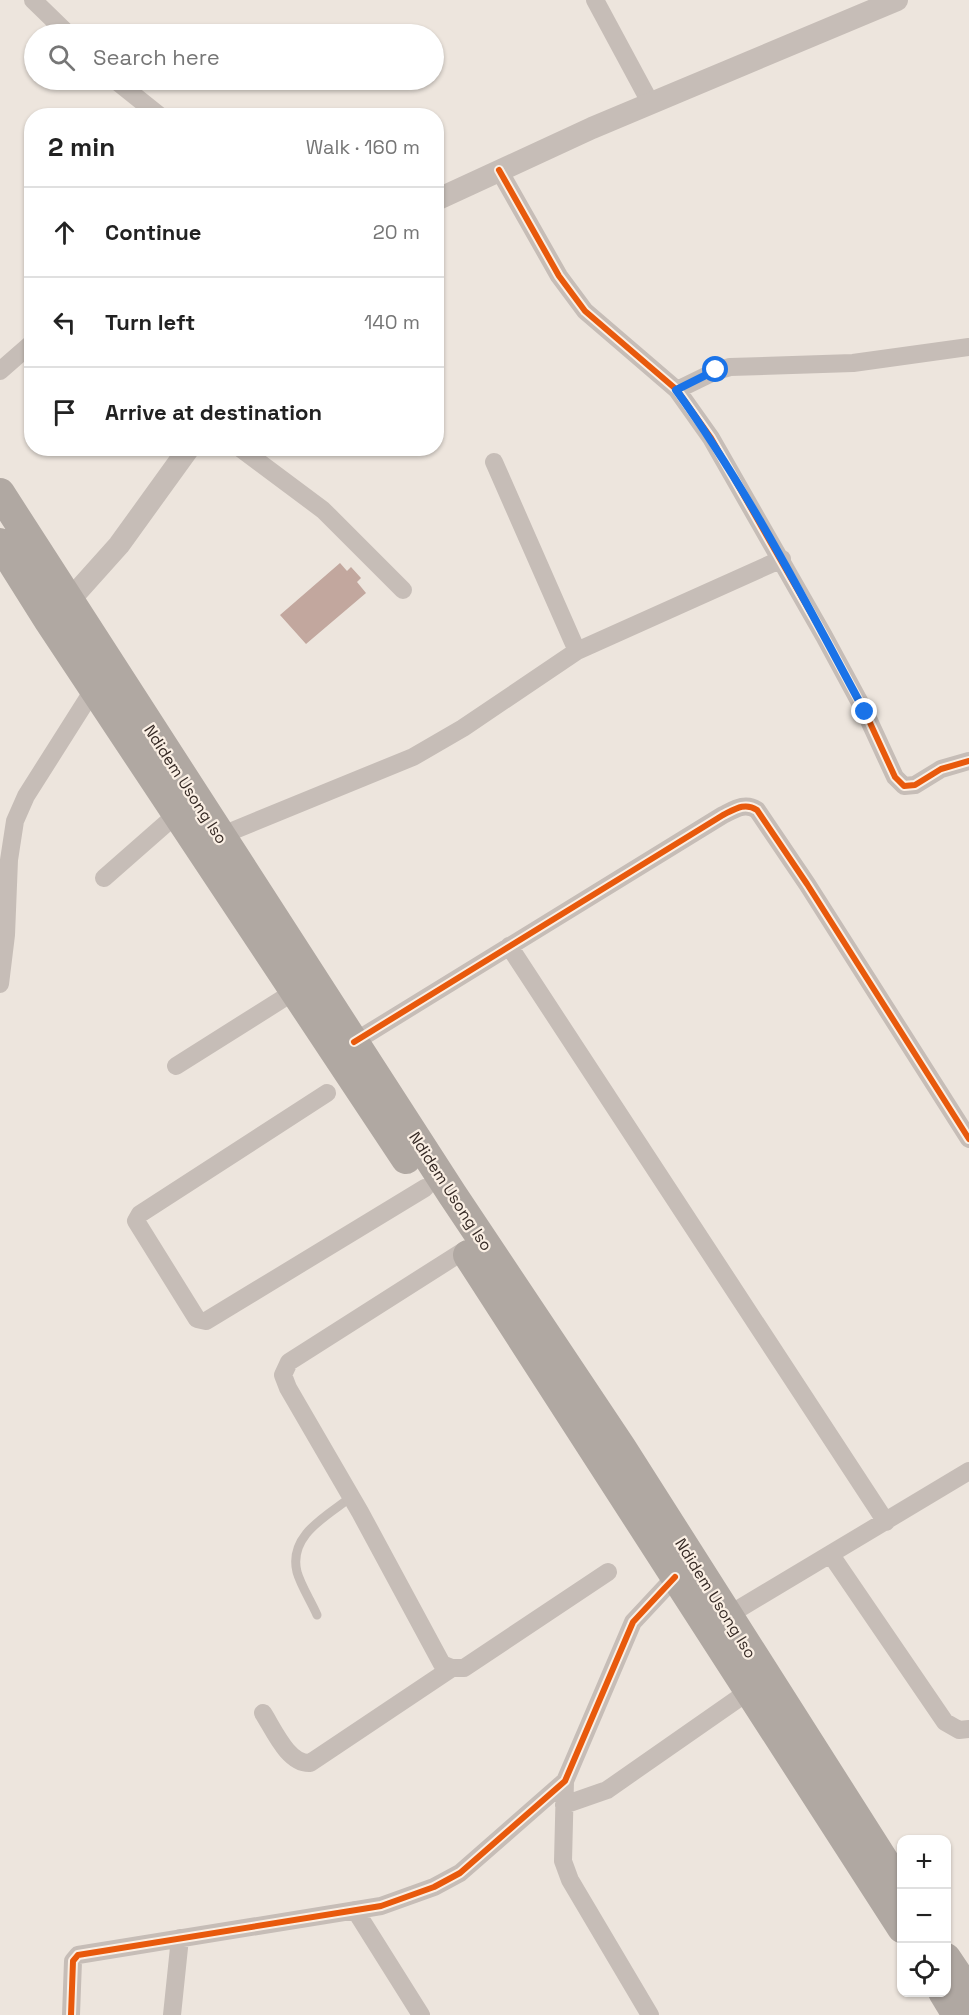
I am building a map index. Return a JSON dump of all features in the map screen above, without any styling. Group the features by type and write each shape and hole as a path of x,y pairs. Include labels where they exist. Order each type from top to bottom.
{"highway":[{"name":"Ndidem Usong Iso","path":"0,493 95,687 425,1188 897,1920"},
{"name":"Ndidem Usong Iso","path":"0,543 59,612 220,836 621,1447 897,1881"},
{"path":"951,1965 969,1992"},
{"path":"946,1997 957,2015"}],"street":[{"path":"33,0 58,24"},
{"path":"595,0 651,104"},
{"path":"444,196 651,104 897,0"},
{"path":"128,90 150,108"},
{"path":"499,170 559,276 585,311 676,390 711,438 782,559 865,712 895,777 904,786 915,785 941,769 969,761"},
{"path":"676,390 716,370 730,367 853,363 969,347"},
{"path":"0,370 24,350"},
{"path":"59,612 119,545 183,456"},
{"path":"251,456 323,510 403,590"},
{"path":"494,462 577,651"},
{"path":"220,836 413,757 463,728 577,651 782,559"},
{"path":"0,984 6,935 9,860 15,821 26,796 95,687"},
{"path":"354,1042 723,815 742,806 752,807 807,884 969,1139"},
{"path":"104,878 178,813"},
{"path":"509,946 886,1522"},
{"path":"176,1066 295,991"},
{"path":"327,1093 140,1214 136,1221 197,1319 206,1321 425,1188"},
{"path":"465,1250 289,1362 283,1375 442,1664 452,1668 464,1668 608,1572"},
{"path":"727,1616 969,1471"},
{"path":"831,1555 945,1722 959,1730 969,1729"},
{"path":"650,2015 570,1880 563,1861 565,1781 633,1622 675,1576"},
{"path":"263,1713 293,1759 302,1763 310,1763 452,1668"},
{"path":"564,1805 607,1790 749,1691"},
{"path":"71,2015 73,1961 78,1955 381,1906 434,1887 460,1873 565,1781"},
{"path":"355,1910 422,2015"},
{"path":"172,2015 180,1938"}],"lane":[{"path":"317,1615 297,1572 296,1551 308,1530 351,1497"}],"building":[{"path":"340,563 347,571 351,567 361,578 357,582 366,593 306,644 280,615"}],"cycle path":[{"path":"499,170 559,276 585,311 677,390 711,438 824,636 865,712 895,777 904,786 915,785 941,769 969,761"},
{"path":"354,1042 723,815 740,807 748,807 757,810 807,884 969,1139"},
{"path":"71,2015 73,1961 78,1955 381,1906 434,1887 460,1873 565,1781 633,1622 675,1577"}],"route":[{"path":"716,370 676,390 711,438 782,559 865,712"}]}
